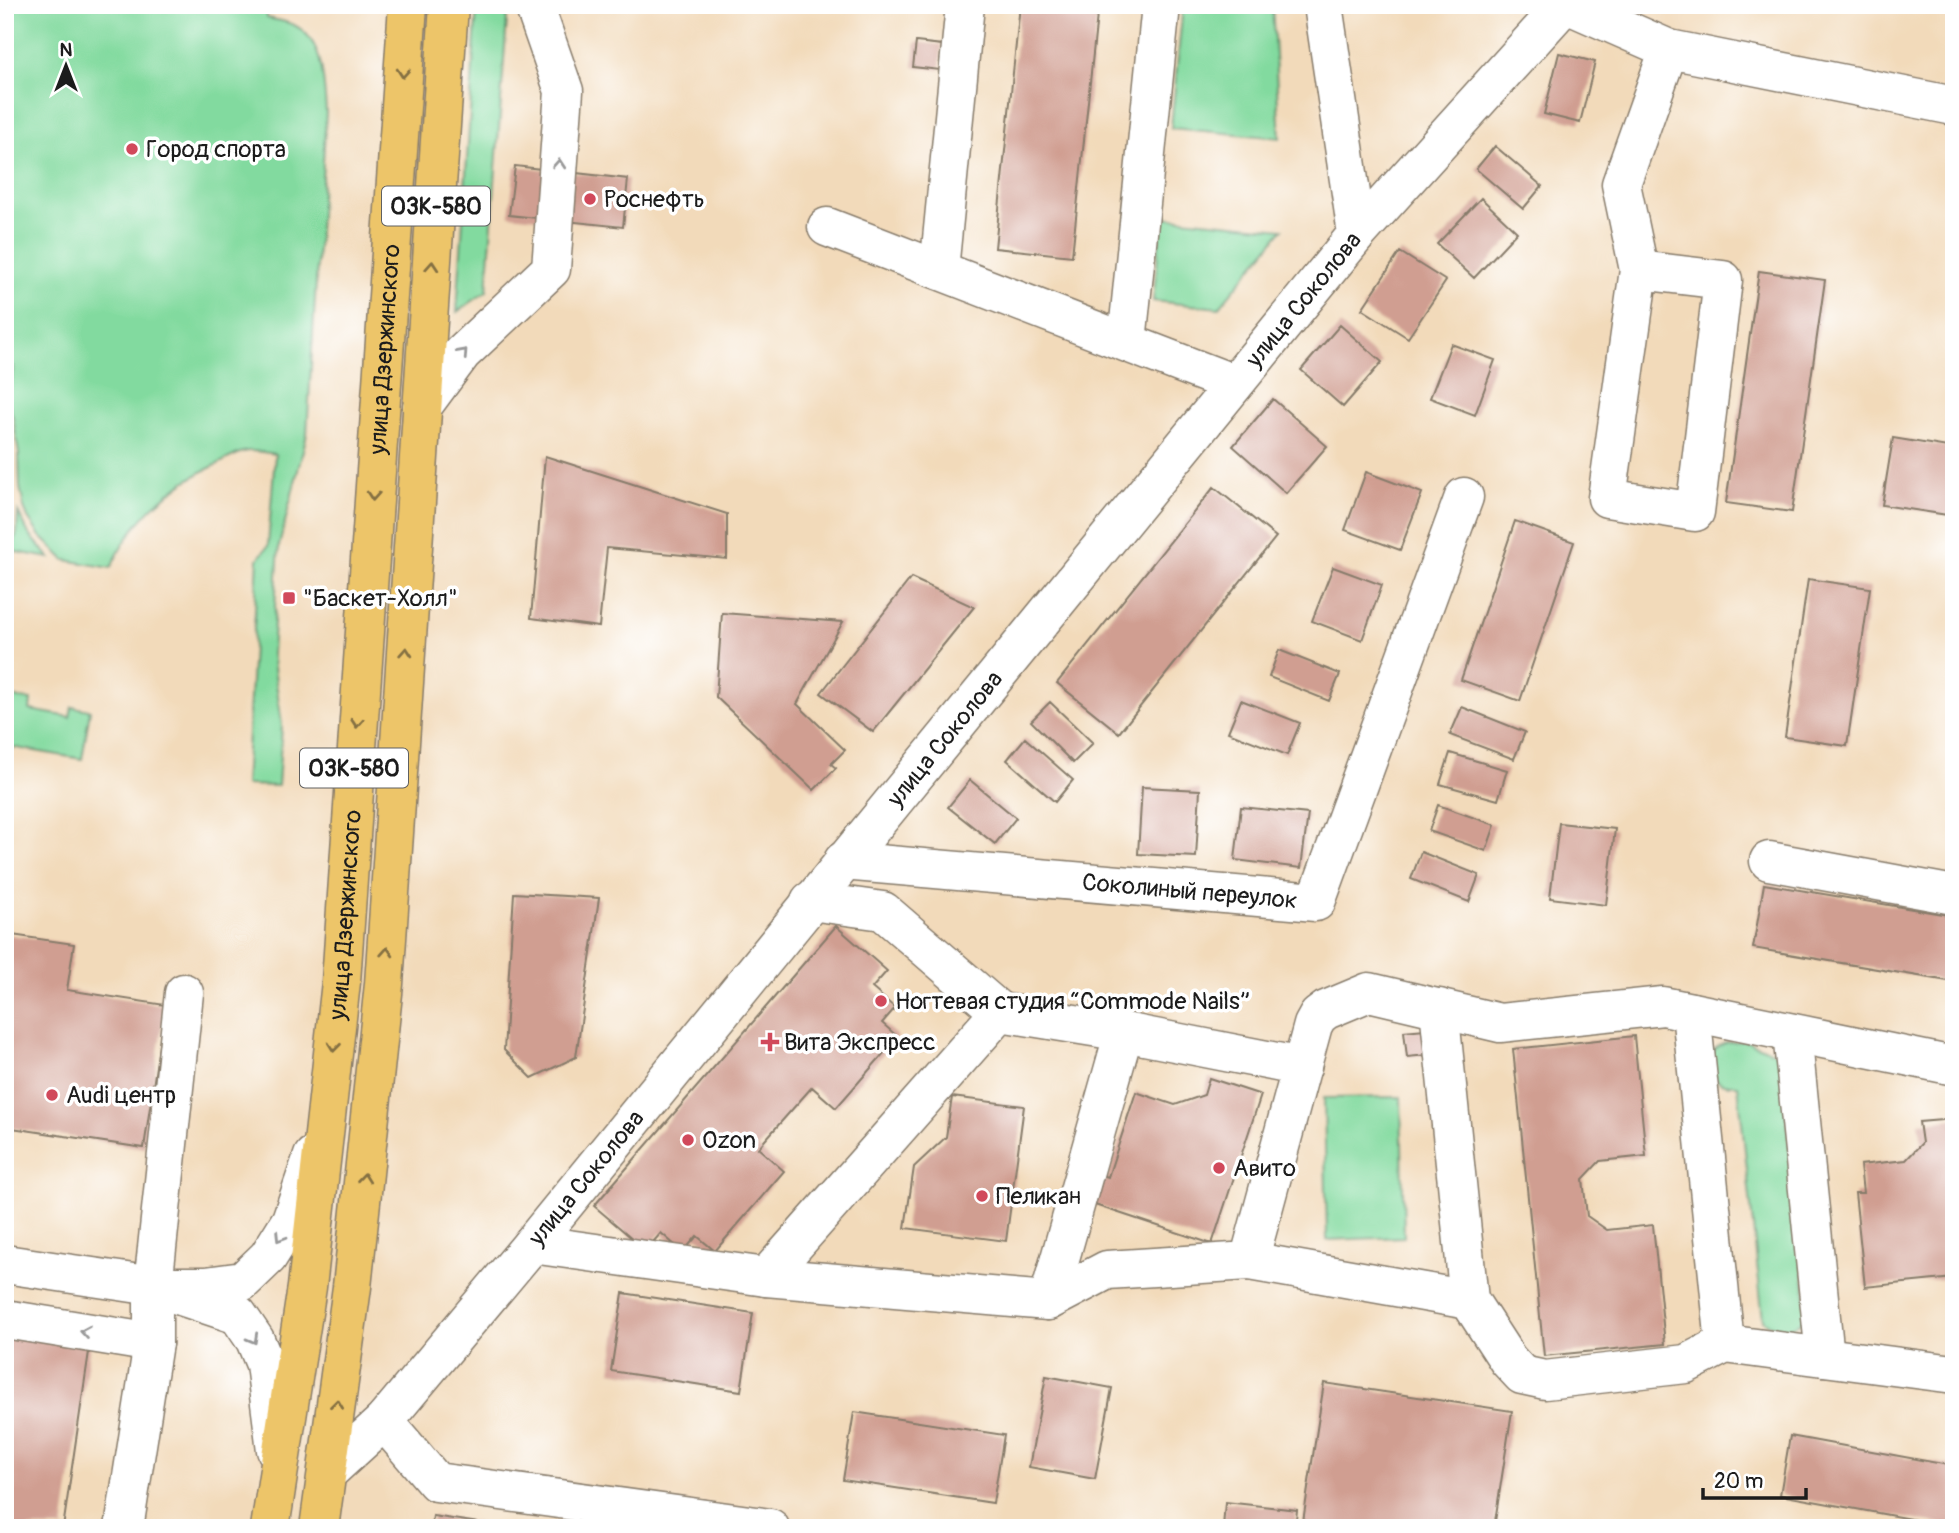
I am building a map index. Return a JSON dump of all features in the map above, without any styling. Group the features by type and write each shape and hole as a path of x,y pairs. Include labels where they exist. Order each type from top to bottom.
{"main road":[{"name":"улица Дзержинского","path":"270,1528 307,1287 341,982 408,5"},
{"name":"улица Дзержинского","path":"319,1528 352,1287 384,984 449,5"}],"street":[{"path":"422,407 462,353 551,269 564,91 534,5"},
{"path":"939,270 965,5"},
{"path":"1126,342 1161,5"},
{"path":"1323,5 1357,234"},
{"name":"улица Соколова","path":"328,1472 384,1421 532,1244 1357,234 1564,5"},
{"path":"1569,5 1669,49 1954,106"},
{"path":"1639,270 1723,280 1695,512 1607,498 1639,270 1621,184 1669,49"},
{"path":"827,227 1234,384"},
{"name":"Соколиный переулок","path":"843,861 1316,902 1464,497"},
{"path":"1769,861 1954,895"},
{"path":"810,901 883,911 1000,1012 1124,1032 1302,1067"},
{"path":"1249,1261 1313,1025 1318,1016 1369,992 1500,1023 1662,1006 1954,1066"},
{"path":"124,1528 153,1343 153,1286 184,993"},
{"path":"1439,1008 1469,1300 1508,1360 1522,1375 1545,1380 1686,1364 1725,1344 1954,1374"},
{"path":"766,1277 1000,1012"},
{"path":"1691,1012 1725,1344"},
{"path":"1048,1301 1124,1032"},
{"path":"1792,1033 1825,1357"},
{"path":"5,1264 153,1286 206,1286 243,1281 268,1257 291,1220 307,1178 328,1104"},
{"path":"532,1244 766,1277 1048,1301 1107,1270 1249,1261 1469,1300"},
{"path":"153,1286 238,1315 255,1340 265,1364 279,1476"},
{"path":"5,1319 153,1343"},
{"path":"384,1421 436,1482 770,1528"}],"green space":[{"path":"5,5 267,5 267,18 291,24 304,32 317,51 323,76 326,112 307,434 279,546 272,653 282,725 278,786 245,785 258,559 268,546 275,454 243,452 184,482 141,520 111,568 65,560 40,536 24,508 19,454 6,394 13,367 5,354"},
{"path":"477,5 508,5 487,291 457,312"},
{"path":"1183,5 1272,5 1280,138 1171,128"},
{"path":"1162,217 1283,229 1219,308 1153,301"},
{"path":"5,437 10,484 5,530"},
{"path":"18,512 29,534 50,558 11,551 17,532"},
{"path":"5,696 31,700 30,710 70,717 72,707 90,710 82,759 5,746"},
{"path":"1746,1041 1780,1054 1808,1315 1792,1327 1786,1328 1775,1327 1763,1320 1738,1085 1724,1084 1713,1077 1712,1052 1723,1044"},
{"path":"1401,1097 1404,1237 1327,1240 1324,1098"}],"building":[{"path":"1020,5 1098,5 1072,256 995,248"},
{"path":"916,42 942,45 940,70 913,67"},
{"path":"1559,53 1595,62 1580,123 1544,114"},
{"path":"1495,146 1542,186 1523,209 1476,169"},
{"path":"515,166 628,179 623,227 509,215"},
{"path":"1481,198 1517,232 1474,278 1437,244"},
{"path":"1400,252 1446,281 1408,338 1362,309"},
{"path":"1759,271 1825,280 1792,512 1726,503"},
{"path":"1340,325 1382,362 1343,407 1301,370"},
{"path":"1451,344 1495,360 1475,415 1430,398"},
{"path":"1273,399 1327,446 1286,493 1233,446"},
{"path":"1893,438 1954,448 1954,516 1882,505"},
{"path":"545,456 727,514 727,559 607,548 599,627 531,618"},
{"path":"1366,472 1422,493 1400,550 1345,530"},
{"path":"1214,487 1276,537 1119,733 1057,683"},
{"path":"1515,521 1574,542 1520,701 1461,680"},
{"path":"1333,567 1382,585 1362,640 1312,621"},
{"path":"911,578 974,607 873,732 821,693"},
{"path":"1808,579 1870,588 1847,746 1785,737"},
{"path":"722,613 843,622 797,704 845,750 831,764 836,768 814,790 716,697"},
{"path":"1279,650 1340,674 1329,701 1269,677"},
{"path":"1241,700 1300,723 1287,755 1228,732"},
{"path":"1050,702 1093,743 1073,763 1031,721"},
{"path":"1462,707 1525,732 1514,759 1450,735"},
{"path":"1025,738 1073,780 1055,802 1007,760"},
{"path":"1450,753 1507,770 1498,800 1440,784"},
{"path":"970,780 1016,818 995,844 948,807"},
{"path":"1142,787 1200,790 1196,857 1138,854"},
{"path":"1438,805 1495,825 1486,851 1429,831"},
{"path":"1241,807 1308,814 1301,868 1235,860"},
{"path":"1559,823 1615,829 1606,905 1550,898"},
{"path":"1421,852 1479,875 1469,902 1411,879"},
{"path":"1764,884 1954,916 1954,982 1753,948"},
{"path":"514,893 599,898 576,1057 532,1078 504,1050"},
{"path":"836,926 887,971 872,988 895,1008 882,1023 898,1037 836,1108 812,1087 758,1148 784,1171 715,1251 697,1236 683,1252 661,1233 646,1250 594,1206"},
{"path":"5,934 74,944 67,990 165,1005 144,1148 5,1127"},
{"path":"1425,1029 1428,1055 1407,1057 1404,1031"},
{"path":"1634,1036 1646,1156 1600,1161 1583,1179 1587,1216 1607,1230 1653,1225 1665,1344 1544,1356 1513,1049"},
{"path":"1209,1078 1261,1095 1212,1244 1092,1204 1102,1175 1108,1177 1136,1092 1175,1105 1204,1095"},
{"path":"952,1097 1024,1106 1006,1241 905,1228 914,1167 946,1137"},
{"path":"1954,1119 1954,1278 1865,1287 1855,1193 1863,1193 1860,1165 1906,1160 1922,1143 1919,1122"},
{"path":"623,1293 753,1313 741,1391 611,1371"},
{"path":"5,1333 90,1345 63,1528 5,1528"},
{"path":"1046,1376 1112,1388 1095,1479 1029,1467"},
{"path":"1324,1383 1512,1411 1494,1528 1302,1528"},
{"path":"854,1412 1004,1435 993,1503 843,1480"},
{"path":"1790,1436 1954,1466 1954,1527 1780,1495"},
{"path":"1225,1502 1297,1510 1295,1528 1223,1528"},
{"path":"433,1516 499,1526 499,1528 431,1528"}],"place":[{"name":"Город спорта","path":"132,149"},
{"name":"Роснефть","path":"590,199"},
{"name":"\"Баскет-Холл\"","path":"289,598"},
{"name":"Ногтевая студия “Commode Nails”","path":"881,1001"},
{"name":"Вита Экспресс","path":"770,1042"},
{"name":"Audi центр","path":"52,1095"},
{"name":"Ozon","path":"688,1140"},
{"name":"Авито","path":"1219,1168"},
{"name":"Пеликан","path":"982,1196"}]}
